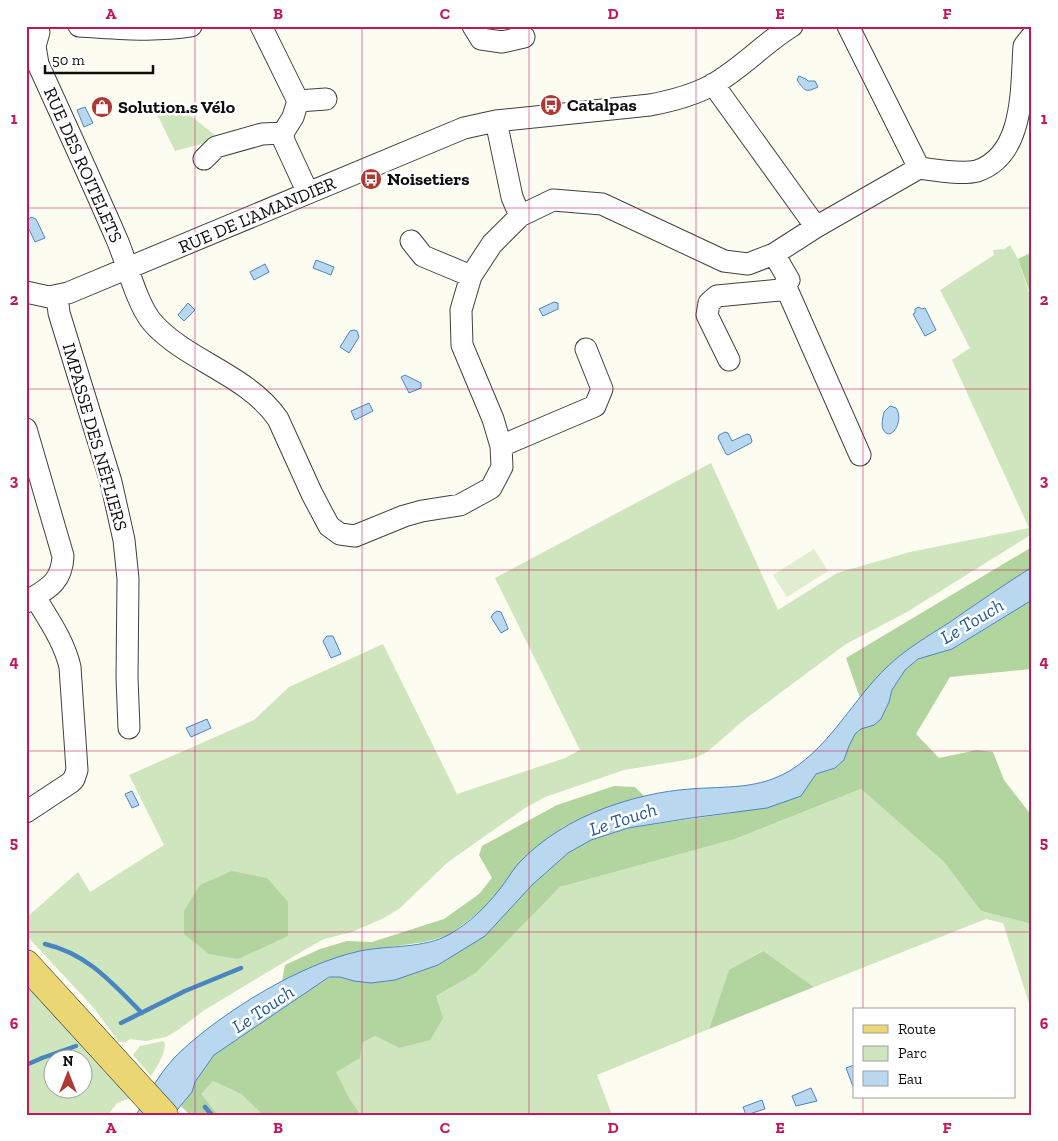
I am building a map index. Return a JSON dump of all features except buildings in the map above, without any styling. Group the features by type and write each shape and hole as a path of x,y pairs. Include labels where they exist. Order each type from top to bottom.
{"main road":[{"path":"26,964 164,1115"}],"street":[{"path":"79,26 141,30 161,30 190,26"},
{"path":"261,26 298,101 293,117 283,133 284,141 308,193"},
{"path":"474,26 481,38 502,42 524,37"},
{"name":"RUE DE L'AMANDIER","path":"26,292 40,296 68,294 464,128 496,121 673,101 713,84 792,26"},
{"path":"848,26 919,168"},
{"name":"RUE DES ROITELETS","path":"39,28 35,46 38,64 118,243 150,320 164,334 257,394 270,408 278,419 312,494 329,526 340,534 355,536 404,516 422,511 460,506 491,488 502,468 501,446"},
{"path":"586,349 602,389 595,406 501,446 493,419 462,345 461,310 471,276 492,244 520,216 554,200 602,204 724,262 748,264 774,254 816,227 919,168 955,172 976,171 1000,158 1012,138 1017,122 1026,85 1024,46 1032,36"},
{"path":"713,84 816,227"},
{"path":"298,101 326,99"},
{"path":"496,121 512,197 520,216"},
{"path":"204,159 216,147 262,134 283,133"},
{"path":"411,241 423,256 471,276"},
{"path":"728,360 707,315 709,304 718,296 780,290 789,280 774,254"},
{"path":"785,285 860,455"},
{"name":"IMPASSE DES NÉFLIERS","path":"57,296 59,312 111,482 124,540 128,580 127,678 129,728"},
{"path":"26,429 63,556 60,575 57,580 30,599 67,653 70,667 77,770 74,780 26,812"}],"green space":[{"path":"177,105 220,139 175,151 157,114"},
{"path":"1010,245 1018,259 1029,293 1032,292 1032,534 907,612 846,644 744,720 707,752 695,758 624,770 545,797 525,808 448,862 400,908 384,918 352,932 324,939 203,1011 166,1037 146,1041 130,1039 125,1042 119,1042 93,1007 26,935 26,918 78,872 90,892 164,845 129,775 254,720 289,687 383,644 457,794 565,758 580,750 495,578 711,463 778,610 837,573 910,552 1029,528 952,360 970,348 940,290 994,255 993,250 1004,249"},
{"path":"1032,252 1032,292 1030,293 1018,259"},
{"path":"1032,547 1032,567 910,648 886,668 860,698 846,658"},
{"path":"814,549 828,571 787,597 773,575"},
{"path":"1032,600 1032,669 950,677 916,734 939,758 977,750 993,752 1004,780 1032,816 1032,924 981,911 944,862 861,789 735,839 560,887 476,973 436,996 443,1018 430,1040 399,1048 375,1036 362,1043 360,1058 336,1072 349,1098 361,1115 263,1115 241,1094 213,1081 201,1094 218,1115 190,1115 181,1106 192,1092 195,1082 214,1055 308,991 330,977 371,983 395,980 438,965 485,936 532,885 568,853 591,840 628,828 732,813 801,796 816,774 835,768 844,760 855,734 861,729 874,725 889,702 892,690 905,670 918,659 952,649"},
{"path":"614,786 635,787 644,796 603,809 563,827 483,909 449,935 425,942 361,951 339,957 282,981 285,965 320,949 347,941 372,942 444,919 479,894 492,878 479,855 482,846 557,805"},
{"path":"861,789 944,862 981,911 1032,924 1032,1012 1003,923 986,919 814,987 762,951 729,971 709,1029 597,1075 612,1115 361,1115 349,1098 335,1072 359,1058 362,1043 375,1036 399,1048 436,996 476,973 560,887 735,839"},
{"path":"232,871 267,878 288,902 288,936 238,959 209,954 184,934 184,911 200,885"},
{"path":"763,951 814,987 709,1029 729,970"},
{"path":"26,982 87,1048 42,1048 42,1098 92,1098 92,1053 133,1097 117,1103 108,1115 26,1115"},
{"path":"164,1041 163,1054 151,1076 133,1055 140,1046"},
{"path":"213,1081 241,1094 263,1115 218,1115 200,1094"}],"water":[{"path":"799,76 808,81 815,81 818,87 806,90 797,80"},
{"path":"85,107 93,123 84,127 77,110"},
{"path":"31,217 36,219 45,238 35,242 26,223"},
{"path":"316,260 334,267 331,275 313,268"},
{"path":"265,264 269,272 254,280 250,272"},
{"path":"554,302 558,303 558,309 543,316 539,309"},
{"path":"188,303 195,310 184,321 178,315"},
{"path":"919,307 925,308 936,330 925,336 913,314 915,309"},
{"path":"350,331 357,331 359,337 349,353 340,347"},
{"path":"405,375 421,383 421,388 409,393 401,377"},
{"path":"369,403 373,411 355,420 351,411"},
{"path":"890,406 896,408 899,419 896,429 889,434 883,429 882,423 884,412"},
{"path":"725,432 728,433 732,441 747,434 750,435 752,441 728,455 718,438 719,435"},
{"name":"Le Touch","path":"1032,567 1032,600 952,649 918,659 905,670 892,690 881,719 874,725 861,729 855,734 844,760 835,768 816,774 801,796 767,808 628,828 591,840 568,853 532,885 485,936 438,965 395,980 371,983 340,977 329,977 214,1055 195,1082 192,1092 173,1115 136,1115 156,1082 173,1059 198,1036 240,1005 288,978 337,957 371,949 429,942 450,934 464,925 483,908 502,887 518,864 537,846 581,818 626,801 668,791 754,784 791,770 819,747 875,679 895,660"},
{"path":"497,611 501,612 508,628 501,633 491,617"},
{"path":"327,636 333,636 341,654 331,658 323,641"},
{"path":"207,719 211,728 191,737 186,728"},
{"path":"132,791 139,805 132,808 125,794"},
{"path":"853,1065 853,1086 846,1068"},
{"path":"811,1088 817,1101 796,1106 792,1096"},
{"path":"762,1100 765,1109 746,1115 743,1107"}],"waterway":[{"path":"45,944 87,962 142,1013"},
{"path":"121,1023 185,991 241,968"},
{"path":"26,1065 76,1046"},
{"path":"205,1107 212,1115"}],"place":[{"name":"Catalpas","path":"551,105"},
{"name":"Solution.s Vélo","path":"102,107"},
{"name":"Noisetiers","path":"371,179"}]}
